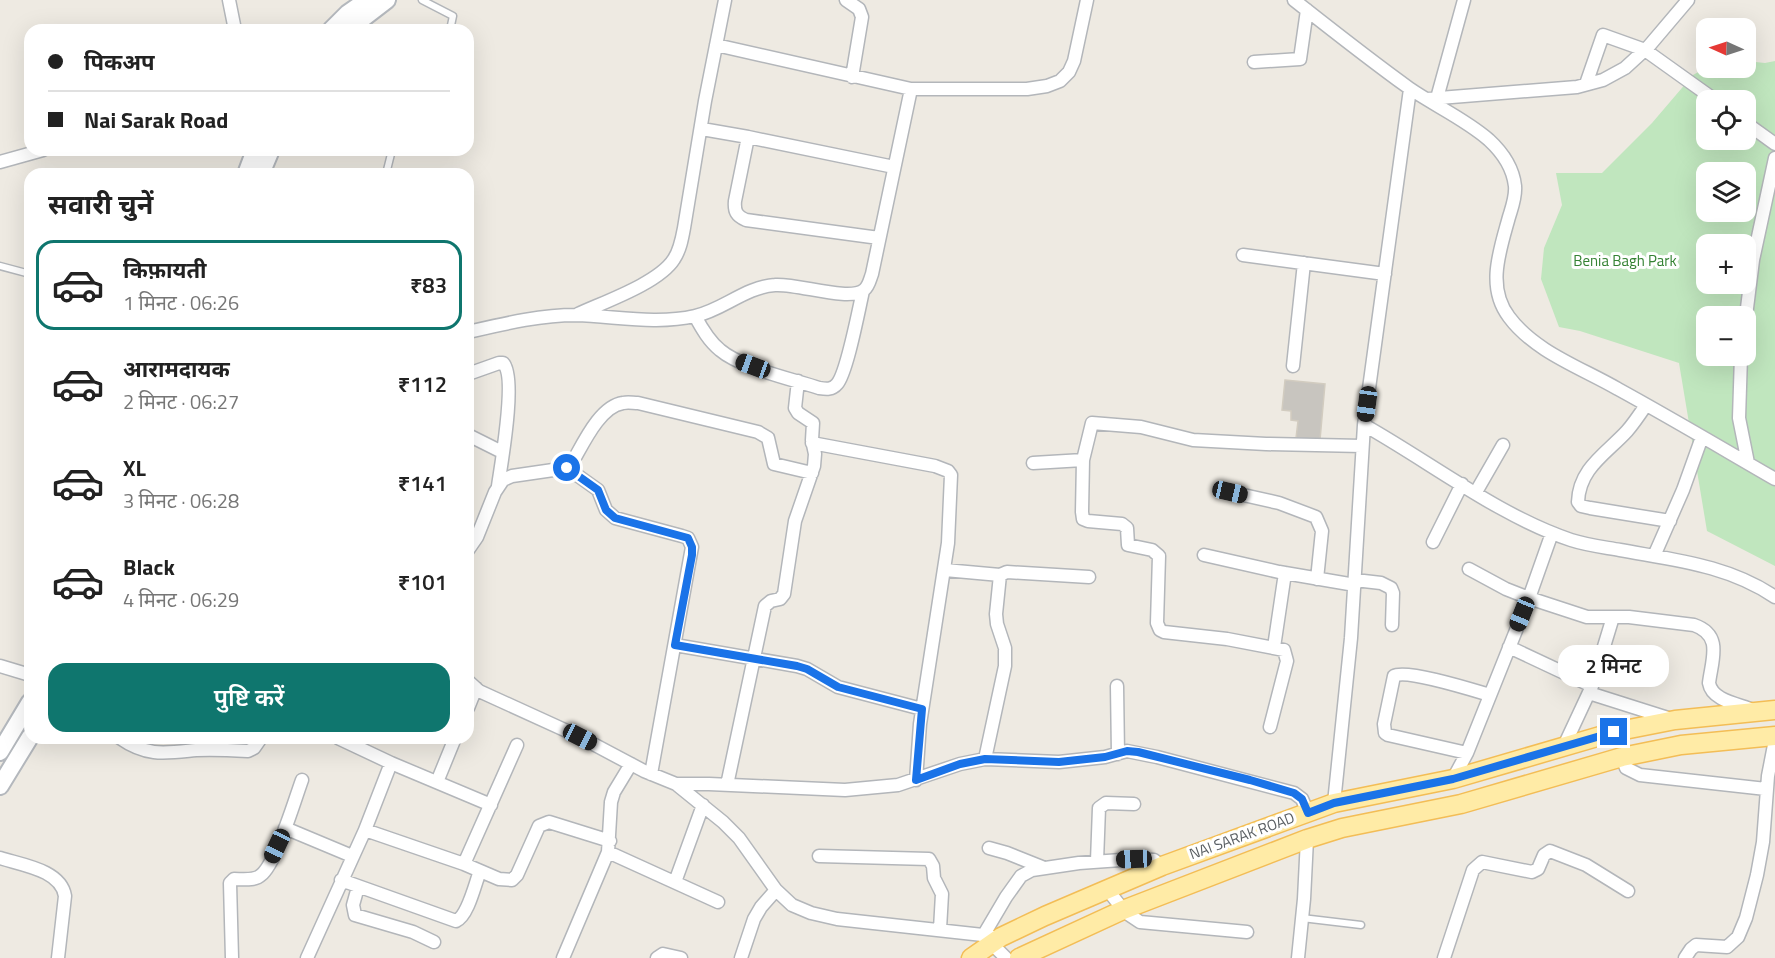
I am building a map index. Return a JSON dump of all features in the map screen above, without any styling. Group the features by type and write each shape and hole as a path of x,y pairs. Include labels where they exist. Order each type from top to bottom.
{"main road":[{"path":"337,24 367,0"},
{"path":"356,24 387,0"},
{"name":"NAI SARAK ROAD","path":"971,958 992,939 1107,889 1162,866 1334,803 1453,779 1614,732 1675,720 1770,708"},
{"path":"0,752 24,712"},
{"name":"NAI SARAK ROAD","path":"1019,958 1123,910 1307,839 1342,828 1461,804 1622,757 1680,746 1775,738"},
{"path":"0,786 26,744"}],"street":[{"path":"229,0 235,24"},
{"path":"574,315 635,288 661,272 674,260 681,244 725,0"},
{"path":"846,0 860,5 862,17 852,77"},
{"path":"716,45 911,89 1027,89 1060,81 1069,72 1074,62 1088,0"},
{"path":"1432,99 1464,0"},
{"path":"1432,99 1507,94 1603,80 1624,68 1645,50 1688,0"},
{"path":"1254,62 1300,59 1299,3"},
{"path":"1299,3 1410,89 1432,99 1469,126 1503,155 1512,171 1515,186 1514,199 1499,251 1496,275 1499,297 1508,316 1523,333 1552,353 1775,479"},
{"path":"1586,84 1603,35 1645,50 1701,90"},
{"path":"695,316 707,337 733,359 819,388 832,388 837,384 844,370 863,291 869,284 872,274 911,89"},
{"path":"1334,803 1355,582 1364,425 1410,89"},
{"path":"702,129 894,167"},
{"path":"1756,130 1775,144"},
{"path":"748,137 735,201 734,210 739,217 746,220 879,238"},
{"path":"0,162 24,155"},
{"path":"1747,306 1753,260 1775,158"},
{"path":"1244,255 1384,274"},
{"path":"1293,366 1304,263"},
{"path":"474,331 533,319 574,315 660,320 695,316 758,287 792,284 843,294 863,291"},
{"path":"474,372 499,363 506,366 508,410 498,486 485,521 474,540"},
{"path":"1741,366 1738,418 1748,464"},
{"path":"727,785 765,606 780,599 784,594 795,521 815,460 812,421 798,413 795,408 798,381"},
{"path":"498,486 503,480 512,476 567,468 596,422 608,410 624,402 638,403 764,434 771,444 774,464 812,473"},
{"path":"1646,405 1627,431 1597,459 1580,490 1578,502 1581,506 1590,508 1670,521"},
{"path":"1270,727 1287,661 1284,650 1160,630 1157,623 1159,556 1152,550 1128,545 1127,528 1122,524 1083,519 1083,460 1092,423 1141,427 1193,440 1362,446"},
{"path":"1364,425 1517,516 1552,533 1573,541 1698,564 1728,572 1749,581 1775,597"},
{"path":"1654,556 1683,490 1702,437"},
{"path":"474,438 502,452"},
{"path":"812,443 935,466 948,471 952,480 945,570 922,709 916,780"},
{"path":"1476,492 1503,445"},
{"path":"1033,463 1083,460"},
{"path":"567,468 598,490 606,510 615,518 688,538 692,547 651,774"},
{"path":"1433,542 1462,484"},
{"path":"1230,492 1316,516 1322,531 1317,579"},
{"path":"1453,779 1467,753 1529,598 1552,533"},
{"path":"1204,555 1317,579 1381,583 1391,588 1393,593 1392,625"},
{"path":"1469,568 1506,589 1587,617 1629,616 1703,628 1710,633 1714,641 1710,689 1716,696 1770,708"},
{"path":"945,570 1000,575 1007,572 1089,577"},
{"path":"1274,647 1285,573"},
{"path":"985,759 1005,666 1005,648 996,614 1000,575"},
{"path":"1564,746 1591,690 1613,617"},
{"path":"675,645 797,666 807,669 838,687 922,709"},
{"path":"1509,647 1591,690 1675,720"},
{"path":"0,666 24,673"},
{"path":"1467,753 1385,733 1384,724 1394,676 1401,673 1490,694"},
{"path":"474,686 651,774 676,784 739,838 776,890 792,905 811,913 837,919 940,929 992,939 1006,958"},
{"path":"1117,687 1118,754"},
{"path":"1686,958 1696,945 1727,947 1738,937 1746,918 1763,842 1767,789 1775,738"},
{"path":"132,744 148,752 160,753 248,751 257,744"},
{"path":"193,751 195,744"},
{"path":"351,744 491,805"},
{"path":"437,782 453,744"},
{"path":"464,864 517,745"},
{"path":"676,784 845,790 898,785 960,764 985,759 1059,762 1138,752 1294,793 1302,799 1308,813"},
{"path":"1622,757 1626,768 1640,775 1767,789"},
{"path":"307,958 351,856 365,830 391,763"},
{"path":"563,958 609,846 611,802 614,792 631,764"},
{"path":"232,958 230,883 234,879 255,878 263,874 285,828 302,780"},
{"path":"1097,861 1099,808 1106,803 1134,804"},
{"path":"675,882 703,805"},
{"path":"365,830 464,864 499,879 512,880 517,875 539,826 549,822 609,846 675,882 718,902"},
{"path":"285,828 351,856"},
{"path":"1298,958 1307,839"},
{"path":"989,848 1042,867"},
{"path":"1444,958 1473,870 1482,862 1532,872 1538,869 1544,855 1550,851 1586,865 1628,891"},
{"path":"819,856 929,859 933,866 934,878 942,894 940,929"},
{"path":"0,858 45,873 59,880 64,887 58,958"},
{"path":"992,939 1006,897 1022,876 1032,870 1097,861 1134,859 1154,860 1162,866"},
{"path":"341,880 456,921 464,913 480,871"},
{"path":"358,887 353,905 355,915 413,932 434,942"},
{"path":"1107,889 1131,918 1150,925 1247,932"},
{"path":"741,958 754,919 776,890"},
{"path":"657,958 663,954 681,958"}],"lane":[{"path":"422,0 453,16 451,24"},
{"path":"0,266 24,272"},
{"path":"1302,918 1361,925"}],"green space":[{"name":"Benia Bagh Park","path":"1775,61 1775,566 1707,531 1679,363 1580,331 1559,327 1541,279 1544,248 1562,205 1556,173 1602,173 1652,123 1696,73 1696,78 1756,78 1756,62"}],"building":[{"path":"1285,380 1325,384 1320,440 1296,438 1298,421 1291,420 1291,411 1282,410"}],"route":[{"path":"567,468 598,490 606,510 615,518 682,536 691,542 692,555 675,645 797,666 807,669 838,687 922,709 916,780 960,764 985,759 1059,762 1105,757 1127,751 1250,780 1294,793 1306,804 1308,813 1334,803 1453,779 1614,732"}]}
